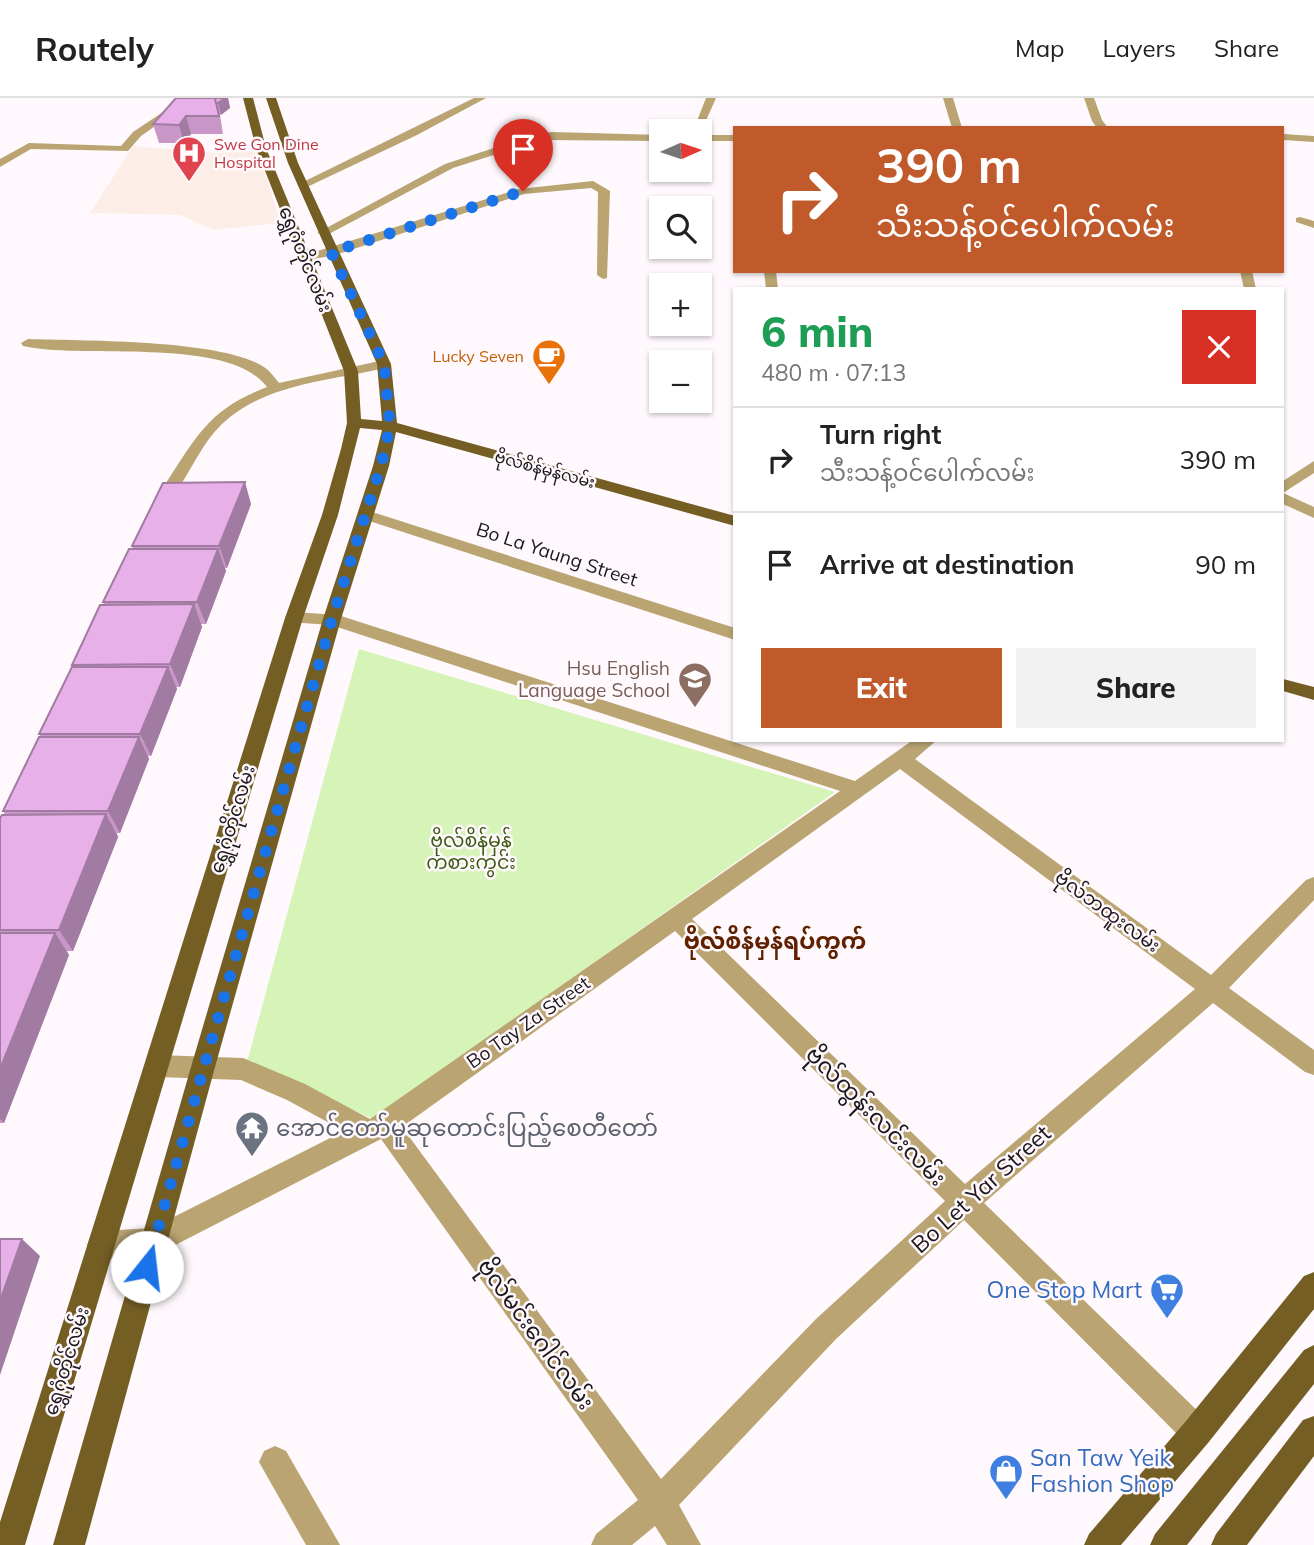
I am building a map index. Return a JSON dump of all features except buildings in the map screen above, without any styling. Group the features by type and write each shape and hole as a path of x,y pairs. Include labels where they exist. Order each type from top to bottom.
{"main road":[{"name":"ရွှေဂုံတိုင်လမ်း","path":"9,1545 294,618 330,515 354,423 351,371 260,146 248,98"},
{"name":"ရွှေဂုံတိုင်လမ်း","path":"69,1545 203,1066 390,426 384,364 327,242 285,143 271,98"},
{"path":"300,247 327,242"},
{"name":"ဗိုလ်စိန်မှန်လမ်း","path":"354,423 390,426 733,520"},
{"path":"1284,685 1314,694"},
{"path":"1100,1545 1197,1432 1314,1286"},
{"path":"1166,1545 1212,1491 1314,1360"},
{"path":"1227,1545 1314,1431"}],"street":[{"path":"0,164 29,146 122,149 137,134 190,98"},
{"path":"303,185 481,98"},
{"path":"702,119 710,98"},
{"path":"947,98 956,126"},
{"path":"1089,98 1097,121 1102,126"},
{"path":"327,242 449,166 538,137 649,138"},
{"path":"1284,137 1314,139"},
{"path":"712,138 733,138"},
{"path":"300,247 523,191 570,185 599,185 604,191 603,275"},
{"path":"1300,220 1314,225"},
{"path":"27,343 195,354 239,361 259,370 276,389"},
{"path":"174,483 217,421 244,401 276,389 384,364"},
{"path":"1284,487 1314,466"},
{"path":"1284,498 1314,513"},
{"name":"Bo La Yaung Street","path":"366,515 733,633"},
{"path":"294,618 332,619 856,789"},
{"name":"Bo Tay Za Street","path":"101,1245 154,1242 377,1128 924,742"},
{"name":"ဗိုလ်ဘထူးလမ်း","path":"901,759 1314,1064"},
{"name":"Bo Let Yar Street","path":"607,1545 659,1503 826,1329 963,1203 1213,988 1314,886"},
{"name":"ဗိုလ်ထွန်းလင်းလမ်း","path":"676,917 1197,1432"},
{"path":"158,1066 243,1069 377,1128"},
{"name":"ဗိုလ်မင်းဂေါင်လမ်း","path":"377,1128 659,1503 685,1545"},
{"path":"275,1462 324,1545"}],"shaded area":[{"name":"Swe Gon Dine Hospital","path":"133,146 215,153 258,151 281,223 213,230 180,215 90,213"}],"green space":[{"name":"ဗိုလ်စိန်မှန် ကစားကွင်း","path":"359,649 835,792 373,1119 247,1062"}],"place":[{"name":"Swe Gon Dine Hospital","path":"189,183"},
{"name":"Lucky Seven","path":"549,386"},
{"name":"Hsu English Language School","path":"695,709"},
{"name":"အောင်တော်မူဆုတောင်းပြည့်စေတီတော်","path":"252,1158"},
{"name":"One Stop Mart","path":"1167,1320"},
{"name":"San Taw Yeik Fashion Shop","path":"1006,1501"}],"district":[{"name":"ဗိုလ်စိန်မှန်ရပ်ကွက်","path":"775,941"}],"route":[{"path":"147,1267 332,619 381,466 390,426 384,364 357,302 331,252 523,191"}]}
